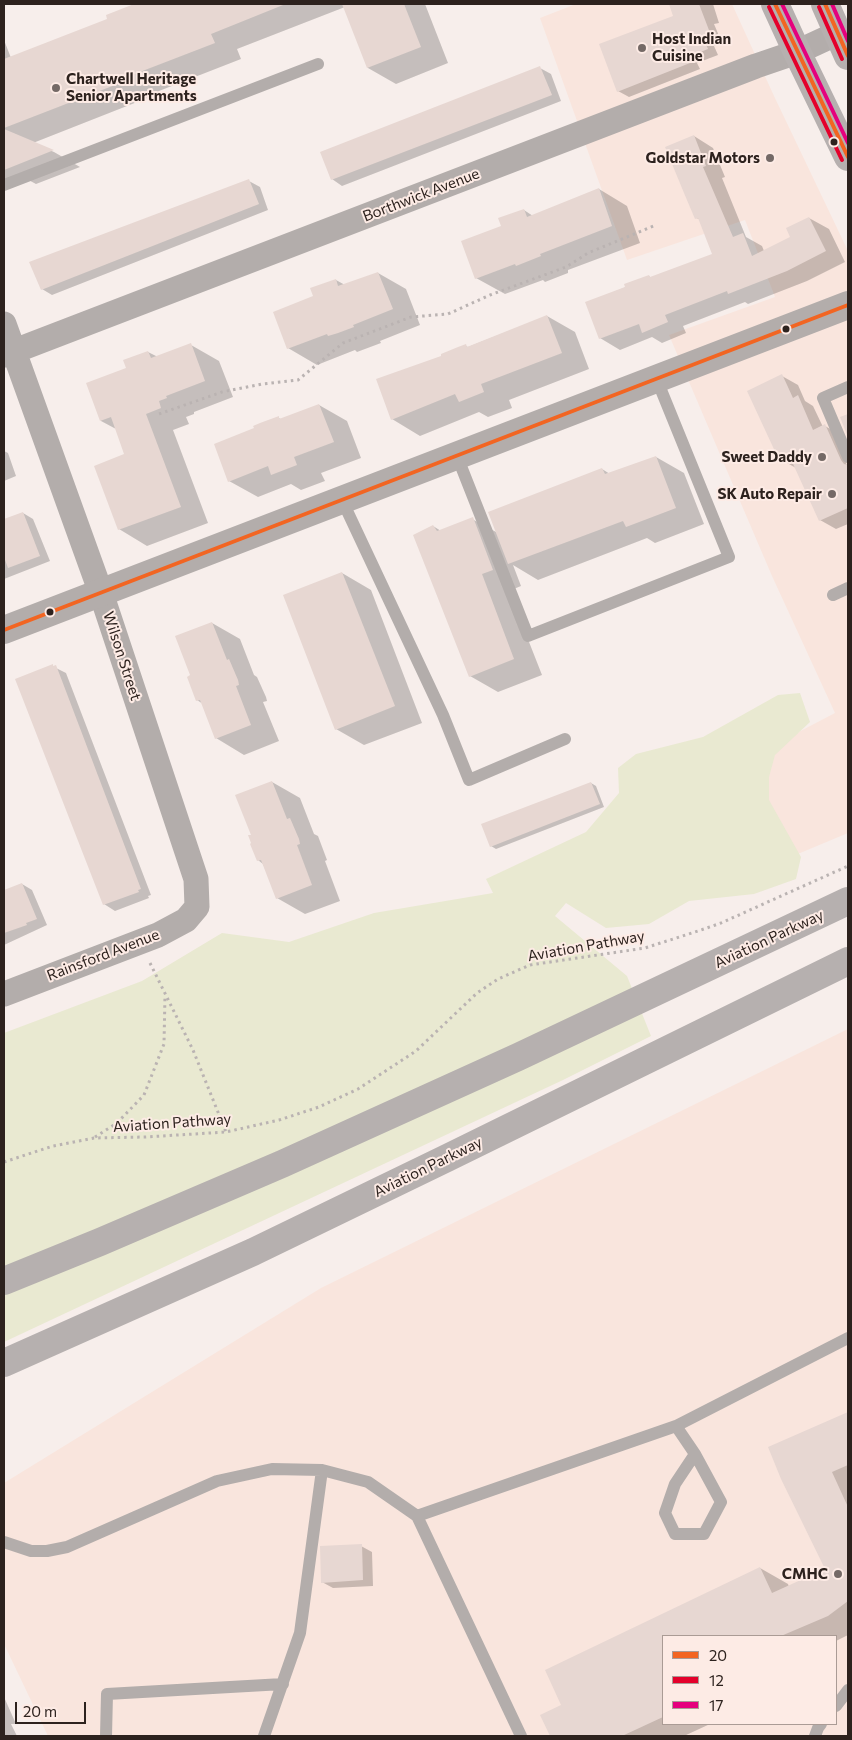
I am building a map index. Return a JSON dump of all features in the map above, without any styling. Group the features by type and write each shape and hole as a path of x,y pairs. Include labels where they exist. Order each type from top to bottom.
{"main road":[{"path":"775,4 848,157"},
{"path":"825,4 843,45"},
{"name":"Aviation Parkway","path":"4,1281 282,1164 526,1053 848,901"},
{"name":"Aviation Parkway","path":"4,1363 253,1252 848,961"}],"street":[{"name":"Borthwick Avenue","path":"9,353 756,66 797,52 843,45"},
{"path":"4,630 845,309"},
{"name":"Wilson Street","path":"4,324 9,353 101,593 196,879 197,907"},
{"name":"Rainsford Avenue","path":"4,994 158,935 186,920 197,907"}],"lane":[{"path":"4,185 318,64"},
{"path":"457,456 528,636 729,557 657,380"},
{"path":"848,387 823,398 848,457"},
{"path":"342,500 443,715 469,780 565,739"},
{"path":"833,595 848,588"},
{"path":"418,1516 676,1426 848,1338"},
{"path":"676,1426 695,1454 721,1502 704,1534 674,1534 665,1513 674,1484 695,1454"},
{"path":"4,1542 31,1551 66,1548 218,1481 272,1468 322,1470 368,1482 418,1516 521,1736"},
{"path":"264,1736 300,1633 322,1470"},
{"path":"106,1736 107,1694 282,1684"},
{"path":"837,1705 848,1690"}],"path":[{"path":"159,414 222,392 262,384 298,380 343,343 412,318 448,314 490,295 566,267 588,253 656,225"},
{"name":"Aviation Pathway","path":"4,1162 53,1146 94,1138 146,1138 226,1132 319,1107 358,1089 416,1051 477,993 498,979 515,971 530,966 639,949 673,939 721,923 848,866"},
{"path":"140,942 193,1050 226,1132"},
{"path":"94,1138 117,1123 144,1095 164,1044 165,994"}],"shaded area":[{"path":"576,4 732,4 848,251 848,833 793,856 749,758 835,713 772,576 669,335 775,297 745,220 627,260 540,18"},
{"path":"848,1029 848,1736 48,1736 4,1644 4,1483 321,1288"}],"green space":[{"path":"800,693 810,722 775,755 769,777 769,800 801,857 796,879 754,894 689,901 649,924 606,928 566,903 555,916 627,976 651,1036 563,1080 4,1342 4,1033 142,981 222,933 289,942 374,913 493,893 486,879 586,832 619,793 618,768 636,754 703,737 778,695"}],"building":[{"name":"Chartwell Heritage Senior Apartments","path":"134,4 283,5 211,34 215,43 132,75 133,78 4,128 4,59 107,19 106,15"},
{"path":"342,4 404,4 421,47 367,68"},
{"name":"Host Indian Cuisine","path":"669,4 699,4 712,38 704,40 708,49 688,57 690,63 617,92 599,44 673,16"},
{"path":"540,66 552,95 331,180 320,152"},
{"path":"4,129 54,150 4,170"},
{"path":"694,135 706,166 703,167 733,237 743,233 752,256 790,237 786,228 809,217 826,251 787,271 728,294 727,291 665,315 668,322 642,333 639,324 599,339 585,302 625,287 624,284 649,275 650,277 712,254 698,218 695,219 665,147"},
{"path":"249,179 259,204 41,290 29,262"},
{"path":"599,188 612,226 540,254 541,256 516,266 515,264 475,279 461,241 501,226 498,218 524,209 527,217"},
{"path":"378,272 393,309 353,325 354,327 328,336 327,334 287,349 273,312 313,296 310,288 336,279 338,286"},
{"path":"547,315 562,353 481,384 484,392 459,402 455,394 391,420 376,379 441,356 441,354 466,344 467,347"},
{"path":"191,343 205,381 166,396 167,398 159,401 161,408 146,414 181,507 118,530 94,466 124,454 111,417 100,421 86,383 126,368 123,360 148,351 151,358"},
{"path":"782,374 793,398 798,395 813,430 825,424 841,460 844,464 848,465 848,508 819,521 789,455 779,460 747,391"},
{"path":"319,404 334,442 294,457 297,465 271,475 268,466 228,482 214,444 254,428 253,426 260,423 279,416 279,419"},
{"path":"848,414 848,437 840,417"},
{"path":"656,456 676,508 626,527 623,521 508,564 488,512 602,468 605,474"},
{"path":"23,512 40,556 8,568 4,557 4,519"},
{"path":"473,517 493,570 482,574 514,659 469,677 413,535 433,525 437,531"},
{"path":"342,572 395,706 335,730 283,595"},
{"path":"212,622 227,660 229,659 238,680 239,685 236,686 251,725 215,739 200,700 196,701 187,677 190,675 175,636"},
{"path":"53,664 53,666 56,665 141,889 138,890 139,892 103,905 15,679"},
{"path":"272,781 287,819 290,818 299,839 300,844 297,845 312,885 276,899 261,860 257,861 250,844 248,835 251,835 235,795"},
{"path":"591,782 600,804 490,847 481,824"},
{"path":"22,883 37,919 26,923 27,925 4,933 4,890"},
{"name":"CMHC","path":"848,1412 848,1465 832,1472 848,1507 848,1601 828,1616 783,1635 662,1635 662,1717 622,1736 550,1736 540,1715 561,1705 545,1670 760,1567 772,1593 825,1569 781,1479 768,1447"},
{"path":"362,1544 363,1580 321,1583 320,1546"}],"transit line":[{"name":"20","path":"775,4 848,157"},
{"name":"17","path":"782,4 848,143"},
{"name":"20","path":"825,4 848,56"},
{"name":"17","path":"832,4 848,41"},
{"name":"12","path":"769,7 842,160"},
{"name":"12","path":"819,7 842,59"},
{"name":"20","path":"4,630 848,305"}],"place":[{"name":"Host Indian Cuisine","path":"642,48"},
{"name":"Chartwell Heritage Senior Apartments","path":"56,88"},
{"name":"Goldstar Motors","path":"770,158"},
{"name":"Sweet Daddy","path":"822,457"},
{"name":"SK Auto Repair","path":"832,494"},
{"name":"CMHC","path":"838,1574"}]}
